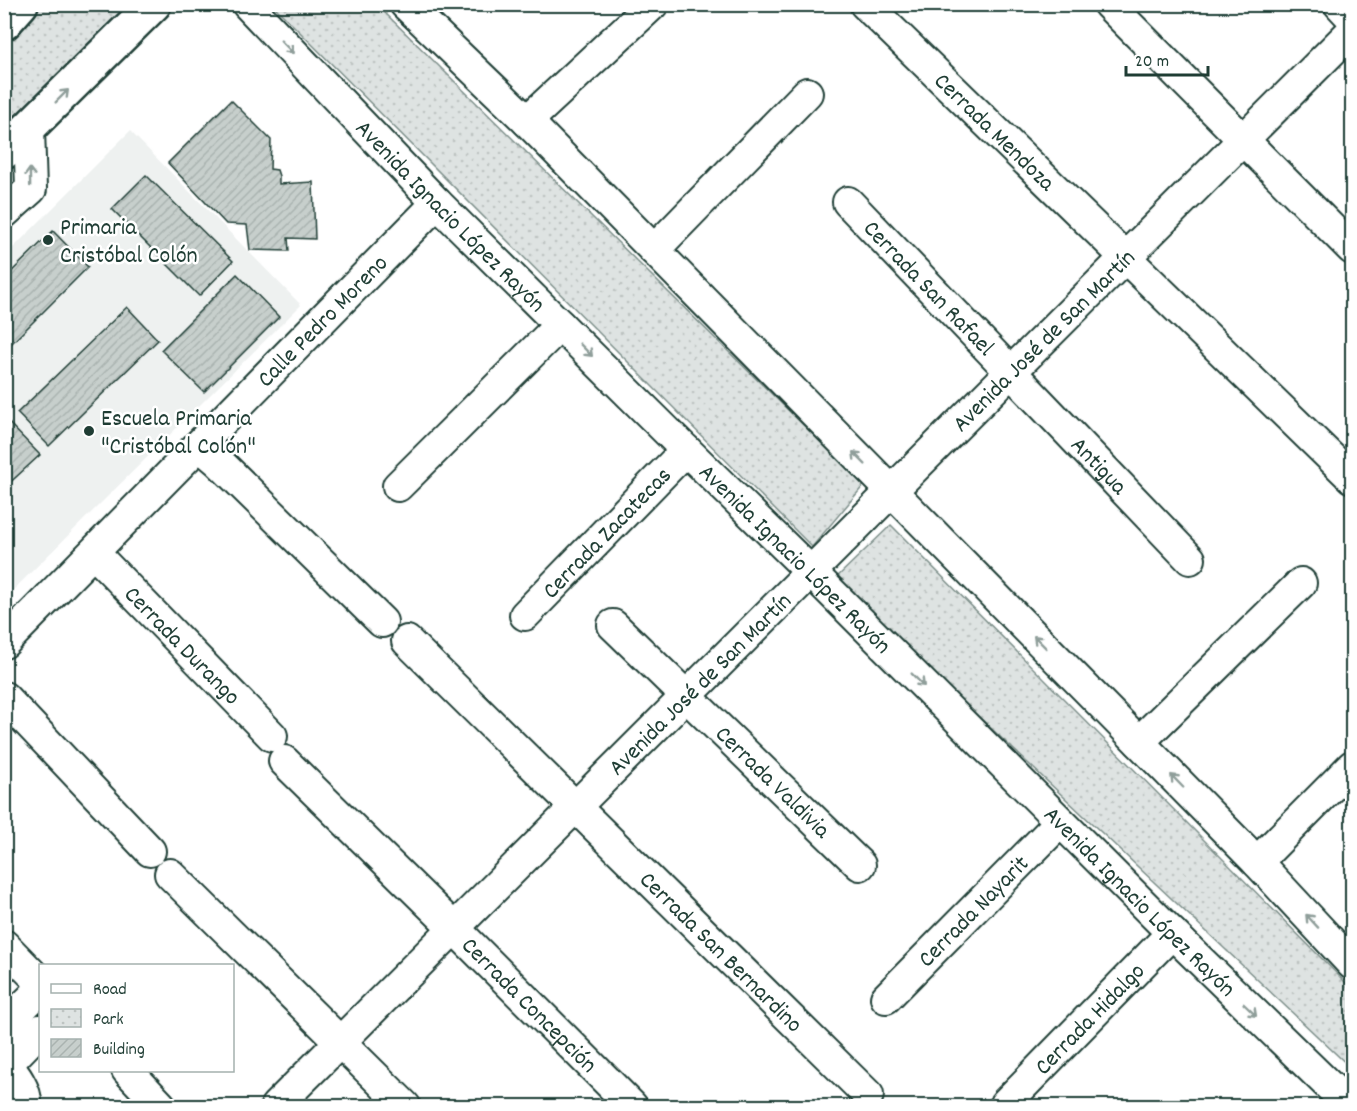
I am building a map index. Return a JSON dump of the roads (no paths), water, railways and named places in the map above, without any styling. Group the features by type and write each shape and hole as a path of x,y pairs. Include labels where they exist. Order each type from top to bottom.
{"main road":[{"path":"4,152 154,4"}],"street":[{"name":"Avenida Ignacio López Rayón","path":"247,4 437,203 1350,1107"},
{"path":"527,121 653,4"},
{"name":"Cerrada Mendoza","path":"865,4 1353,478"},
{"path":"1108,4 1353,249"},
{"path":"1339,4 1353,18"},
{"path":"413,7 1257,862 1353,963"},
{"name":"Avenida José de San Martín","path":"276,1107 1353,31"},
{"path":"654,250 807,93"},
{"path":"4,213 31,189 29,129"},
{"name":"Cerrada San Rafael","path":"848,202 1011,372"},
{"name":"Calle Pedro Moreno","path":"4,643 437,203"},
{"path":"398,486 560,325"},
{"name":"Antigua","path":"1011,372 1190,559"},
{"path":"199,445 382,622"},
{"name":"Cerrada Zacatecas","path":"525,615 686,450"},
{"name":"Cerrada Durango","path":"94,553 278,748 454,928"},
{"path":"1139,742 1301,584"},
{"name":"Cerrada Valdivia","path":"613,625 860,866"},
{"name":"Cerrada San Bernardino","path":"407,641 868,1095"},
{"path":"4,698 150,851"},
{"path":"1257,862 1353,766"},
{"name":"Cerrada Nayarit","path":"886,998 1060,822"},
{"path":"170,874 405,1107"},
{"name":"Cerrada Concepción","path":"454,928 632,1107"},
{"name":"Cerrada Hidalgo","path":"1005,1104 1172,933"},
{"path":"4,945 39,981"},
{"path":"4,1025 39,991"},
{"path":"26,1107 27,1101 18,1079 6,1062 39,1031"},
{"path":"127,1072 161,1107"}],"place":[{"name":"Primaria Cristóbal Colón","path":"48,240"},
{"name":"Escuela Primaria \"Cristóbal Colón\"","path":"89,431"}]}
